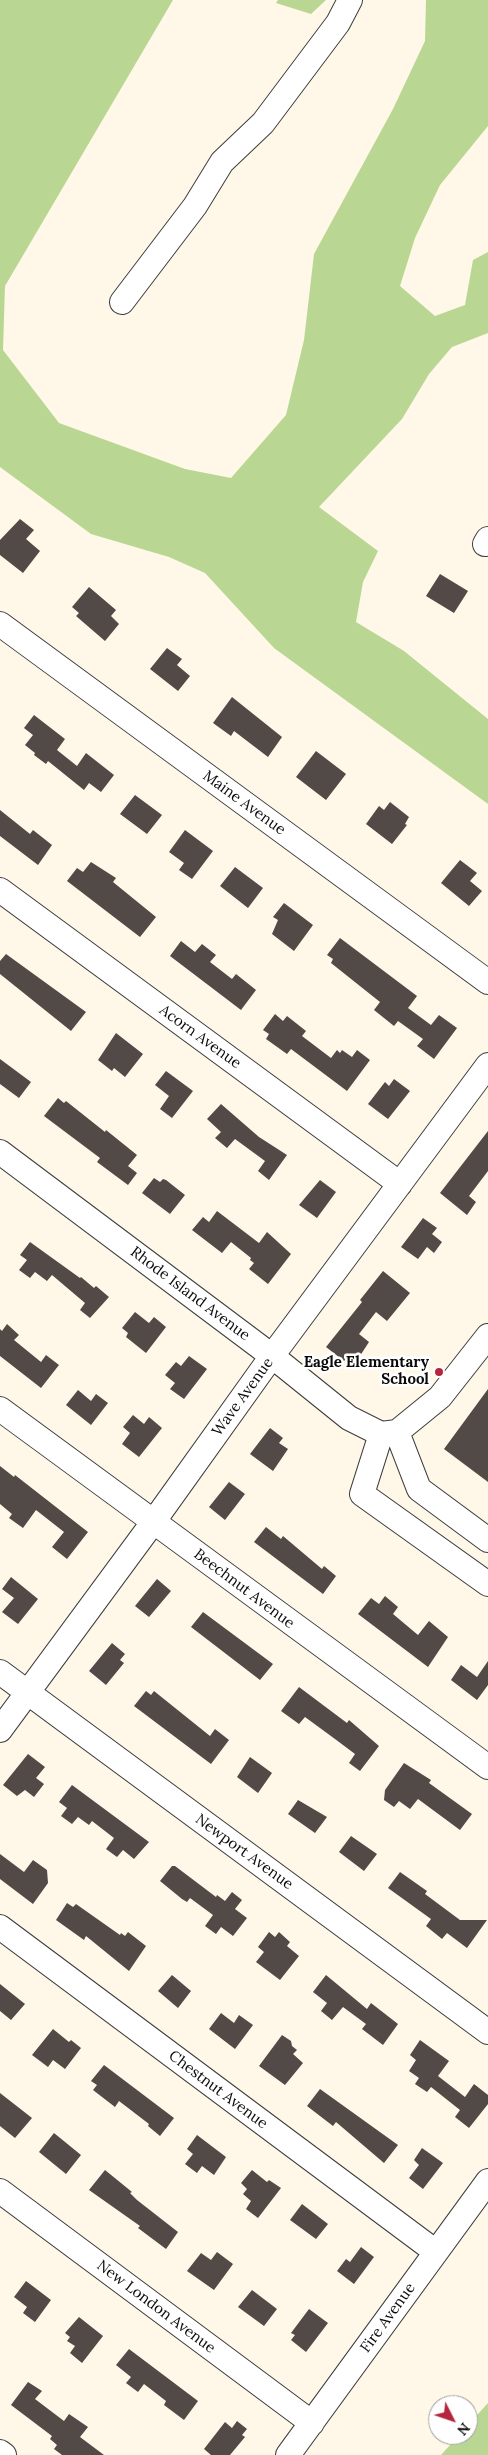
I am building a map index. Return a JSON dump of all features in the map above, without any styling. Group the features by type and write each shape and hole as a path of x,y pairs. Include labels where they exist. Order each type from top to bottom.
{"street":[{"path":"122,302 195,206 222,162 263,123 338,23 350,0"},
{"name":"Maine Avenue","path":"0,624 488,982"},
{"name":"Acorn Avenue","path":"0,890 400,1184"},
{"name":"Wave Avenue","path":"0,1730 154,1521 272,1356 488,1065"},
{"name":"Rhode Island Avenue","path":"0,1152 272,1356 349,1418 389,1433"},
{"path":"488,1336 440,1397 389,1433 362,1494 488,1584"},
{"name":"Beechnut Avenue","path":"0,1409 488,1767"},
{"path":"389,1433 420,1489 488,1540"},
{"name":"Newport Avenue","path":"0,1672 488,2032"},
{"name":"Chestnut Avenue","path":"0,1927 436,2252"},
{"name":"Fire Avenue","path":"288,2455 488,2181"},
{"name":"New London Avenue","path":"0,2191 312,2423"},
{"path":"0,2452 4,2455"}],"green space":[{"path":"0,0 173,0 5,286 3,350 59,423 185,469 231,478 286,415 304,340 314,254 393,109 425,41 426,0 488,0 488,126 440,185 415,238 400,286 435,316 465,305 473,260 488,252 488,333 452,347 429,374 402,419 319,507 378,551 363,582 356,622 404,651 488,719 488,804 274,648 205,573 169,557 91,534 0,467"},
{"path":"278,0 326,0 311,14 276,3"},
{"path":"488,2403 488,2455 441,2455 450,2445 478,2445 478,2414"}],"building":[{"path":"20,519 34,530 26,539 40,551 23,573 0,555 0,540"},
{"path":"440,574 468,591 454,613 426,596"},
{"path":"89,587 116,610 111,616 119,624 105,641 76,616 79,613 72,607"},
{"path":"167,648 182,659 177,665 190,676 178,691 150,669"},
{"path":"232,697 282,737 268,757 234,731 231,736 213,723"},
{"path":"34,715 65,739 57,750 77,766 86,753 114,775 101,792 89,783 84,790 48,761 46,764 34,755 35,753 25,745 33,735 24,728"},
{"path":"316,751 346,774 326,800 296,777"},
{"path":"135,795 162,815 147,834 120,814"},
{"path":"390,802 409,817 405,824 407,825 392,844 366,824 379,806 384,810"},
{"path":"0,810 30,834 33,830 52,845 38,865 0,836"},
{"path":"185,830 213,851 192,879 179,870 184,863 169,852"},
{"path":"460,860 477,873 470,881 482,891 469,906 441,883"},
{"path":"91,862 116,878 113,882 156,917 140,937 67,881 77,868 83,872"},
{"path":"235,867 263,888 248,908 220,886"},
{"path":"284,903 313,925 294,951 272,934 278,920 273,917"},
{"path":"340,938 417,996 408,1008 431,1025 439,1015 457,1028 434,1059 417,1046 423,1039 398,1021 394,1026 374,1010 380,1002 331,963 333,959 327,955"},
{"path":"181,941 195,952 202,944 216,955 210,962 232,979 236,974 256,990 241,1010 170,956"},
{"path":"6,954 86,1012 71,1031 0,974 0,961"},
{"path":"275,1014 283,1021 287,1016 306,1031 302,1036 331,1058 337,1050 340,1053 342,1050 352,1057 357,1050 370,1060 347,1091 291,1049 287,1054 266,1039 269,1034 263,1030"},
{"path":"116,1033 143,1054 125,1077 114,1068 112,1071 98,1060"},
{"path":"0,1059 31,1082 19,1098 0,1084"},
{"path":"166,1071 193,1091 172,1118 160,1109 169,1096 155,1085"},
{"path":"394,1079 410,1091 388,1119 368,1104 385,1082 389,1086"},
{"path":"58,1098 64,1103 66,1101 137,1155 128,1166 137,1173 128,1185 97,1162 100,1158 44,1116"},
{"path":"221,1104 259,1137 287,1155 269,1180 258,1171 265,1161 235,1139 227,1148 215,1138 221,1132 207,1119"},
{"path":"488,1131 488,1171 469,1196 476,1202 467,1215 440,1193"},
{"path":"154,1178 160,1182 163,1179 166,1180 185,1195 170,1214 142,1193"},
{"path":"320,1180 336,1192 317,1218 299,1205"},
{"path":"217,1211 259,1243 267,1232 291,1254 268,1284 249,1269 254,1263 250,1260 251,1258 231,1242 222,1253 192,1230 203,1217 209,1222"},
{"path":"423,1218 437,1228 432,1234 442,1242 434,1253 427,1247 418,1259 401,1247"},
{"path":"30,1242 94,1288 96,1286 109,1297 90,1318 80,1310 85,1303 52,1275 47,1281 35,1272 30,1278 19,1270 27,1260 20,1255"},
{"path":"383,1271 410,1293 387,1321 376,1312 359,1334 369,1342 354,1365 346,1359 344,1361 326,1347 362,1302 360,1300"},
{"path":"135,1312 149,1323 154,1317 166,1327 146,1353 126,1337 128,1333 122,1328"},
{"path":"7,1324 19,1335 14,1340 41,1362 46,1355 59,1365 41,1388 0,1356 0,1329 2,1331"},
{"path":"189,1356 207,1369 184,1399 170,1389 175,1383 165,1375 176,1362 181,1366"},
{"path":"488,1389 488,1482 444,1449"},
{"path":"78,1390 91,1401 96,1394 108,1403 91,1425 66,1405"},
{"path":"133,1415 144,1424 149,1417 162,1428 139,1457 122,1444 130,1433 123,1427"},
{"path":"270,1428 283,1438 279,1443 288,1449 273,1471 250,1454"},
{"path":"0,1466 14,1477 15,1475 88,1532 67,1559 52,1547 64,1532 36,1510 23,1528 9,1518 12,1514 0,1504"},
{"path":"229,1482 245,1494 225,1520 209,1507"},
{"path":"266,1527 281,1539 283,1536 322,1569 324,1566 336,1576 323,1594 254,1542"},
{"path":"11,1577 38,1599 18,1624 2,1612 14,1598 2,1589"},
{"path":"157,1579 171,1591 149,1617 135,1606"},
{"path":"385,1596 398,1607 393,1614 418,1635 429,1621 448,1637 428,1667 358,1614 371,1598 379,1604"},
{"path":"203,1612 273,1664 260,1680 191,1627"},
{"path":"112,1643 125,1654 120,1660 124,1663 106,1685 89,1671"},
{"path":"488,1661 488,1685 477,1700 451,1680 461,1665 477,1677"},
{"path":"299,1687 347,1723 349,1720 379,1746 360,1771 349,1763 355,1754 305,1717 299,1724 281,1711"},
{"path":"146,1691 151,1695 154,1691 210,1736 215,1729 229,1740 211,1764 134,1706"},
{"path":"28,1754 45,1767 36,1778 44,1784 34,1797 25,1790 17,1796 3,1785"},
{"path":"250,1757 272,1773 258,1793 237,1777"},
{"path":"404,1763 431,1780 429,1783 472,1814 460,1830 418,1799 410,1809 399,1801 394,1807 384,1800 385,1790"},
{"path":"72,1785 149,1842 134,1859 123,1850 117,1857 106,1849 114,1838 92,1821 89,1825 78,1817 72,1824 61,1816 67,1808 59,1802"},
{"path":"298,1800 327,1817 315,1833 288,1814"},
{"path":"351,1836 377,1854 364,1871 339,1852"},
{"path":"0,1854 24,1872 33,1860 47,1870 48,1883 33,1904 0,1879"},
{"path":"172,1866 175,1866 216,1897 217,1895 225,1901 232,1892 242,1900 235,1909 247,1918 233,1936 221,1927 216,1934 205,1926 213,1915 190,1898 187,1902 182,1899 160,1881"},
{"path":"400,1872 427,1891 425,1894 460,1920 487,1920 467,1948 447,1933 442,1939 426,1926 431,1919 388,1888"},
{"path":"67,1903 73,1907 76,1904 120,1935 121,1933 125,1936 128,1932 146,1946 129,1971 86,1936 84,1940 56,1920"},
{"path":"269,1932 275,1937 279,1932 290,1942 287,1946 299,1956 280,1980 256,1962 264,1952 258,1947"},
{"path":"172,1975 191,1991 178,2008 158,1991"},
{"path":"326,1975 367,2009 371,2003 398,2024 383,2045 362,2029 366,2024 343,2007 332,2020 321,2011 327,2003 313,1992"},
{"path":"0,1984 25,2004 11,2020 0,2011"},
{"path":"221,2013 234,2023 239,2015 253,2025 235,2049 209,2029"},
{"path":"53,2029 69,2042 71,2040 81,2048 65,2069 53,2060 48,2067 32,2055"},
{"path":"282,2035 291,2041 292,2046 297,2050 293,2054 303,2063 285,2085 259,2066"},
{"path":"420,2040 449,2061 438,2076 465,2097 474,2084 488,2095 488,2104 469,2128 455,2117 460,2110 431,2087 427,2092 415,2084 419,2078 409,2071 416,2060 410,2055"},
{"path":"104,2065 174,2118 160,2136 148,2126 149,2124 119,2101 115,2107 93,2090 97,2085 91,2081"},
{"path":"320,2089 398,2145 384,2163 336,2122 333,2126 307,2106"},
{"path":"0,2093 32,2118 15,2138 0,2126"},
{"path":"54,2133 81,2155 66,2174 39,2152"},
{"path":"197,2135 226,2157 214,2175 202,2166 197,2173 185,2164 193,2154 187,2149"},
{"path":"422,2148 443,2163 423,2189 409,2178 419,2165 414,2160"},
{"path":"105,2170 132,2192 130,2193 137,2200 178,2232 166,2249 138,2228 140,2226 89,2190"},
{"path":"252,2170 267,2182 269,2180 281,2188 258,2218 246,2209 251,2201 243,2194 247,2189 241,2183"},
{"path":"302,2204 328,2224 316,2239 290,2220"},
{"path":"361,2247 374,2257 354,2284 337,2271 346,2259 350,2262"},
{"path":"217,2252 233,2264 214,2290 187,2271 201,2253 211,2260"},
{"path":"26,2281 51,2300 35,2322 23,2313 27,2307 14,2297"},
{"path":"252,2290 277,2309 264,2326 238,2307"},
{"path":"309,2309 328,2323 306,2352 291,2340 295,2335 291,2333"},
{"path":"79,2317 103,2336 82,2363 70,2353 75,2346 67,2341 70,2337 65,2333"},
{"path":"129,2349 198,2401 184,2420 164,2405 166,2401 144,2384 138,2392 126,2383 131,2377 116,2365"},
{"path":"28,2382 42,2391 35,2399 64,2421 69,2414 88,2427 80,2437 104,2455 62,2455 54,2449 57,2445 50,2439 52,2436 11,2405"},
{"path":"237,2421 247,2429 242,2435 245,2437 230,2455 211,2455 204,2449 225,2422 232,2428"}],"place":[{"name":"Eagle Elementary School","path":"439,1372"}]}
